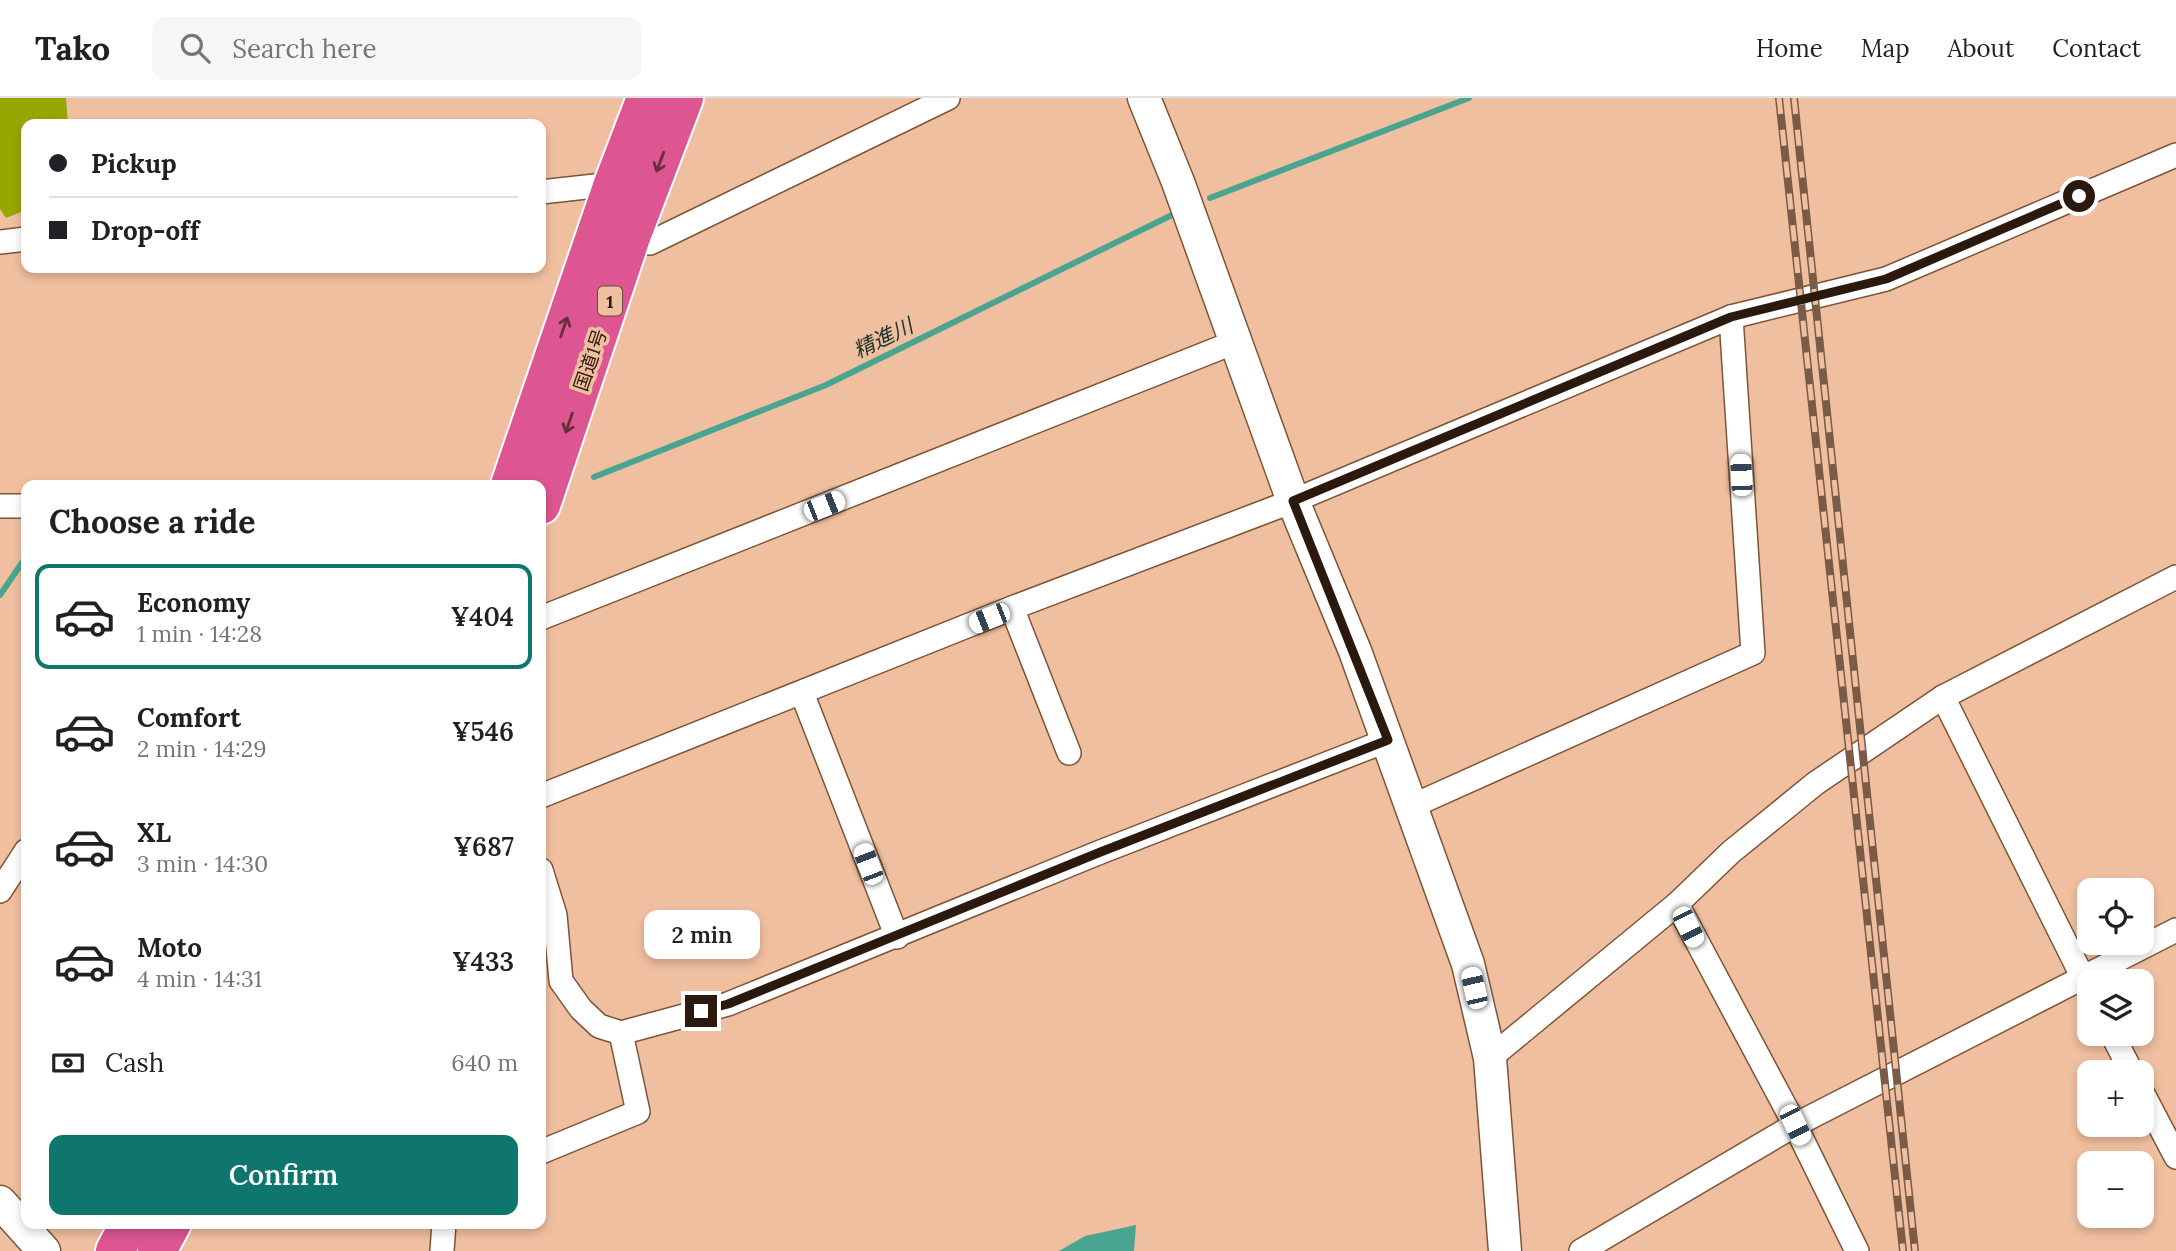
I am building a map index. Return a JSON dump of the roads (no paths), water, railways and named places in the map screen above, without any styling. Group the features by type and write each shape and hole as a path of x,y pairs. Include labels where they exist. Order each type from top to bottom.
{"highway":[{"name":"国道1号","path":"512,480 613,184 646,98"},
{"name":"国道1号","path":"546,490 631,237 684,98"},
{"path":"115,1251 127,1229"},
{"path":"157,1251 169,1229"}],"street":[{"path":"631,237 650,243 948,98"},
{"path":"1143,98 1178,182 1293,501 1388,740 1468,964 1490,1058 1505,1251"},
{"path":"546,794 1012,608 1293,501 1731,317 1886,279 2176,155"},
{"path":"546,191 613,184"},
{"path":"0,242 21,240"},
{"path":"1410,807 1753,653 1731,317"},
{"path":"546,616 1235,342"},
{"path":"0,506 21,506"},
{"path":"1490,1058 1676,904 1731,852 1816,783 1943,697 2176,577"},
{"path":"1012,608 1069,753"},
{"path":"802,693 897,937"},
{"path":"1943,697 2078,969"},
{"path":"546,886 555,915 561,981 581,1009 599,1026 621,1033 728,1004 1110,848 1388,740"},
{"path":"0,891 21,859"},
{"path":"1676,904 1795,1125 1857,1251"},
{"path":"2113,969 2176,930"},
{"path":"1581,1251 1795,1125 2077,990"},
{"path":"546,1150 638,1112 621,1033"},
{"path":"2154,1115 2176,1157"},
{"path":"0,1202 21,1225"},
{"path":"24,1229 44,1251"},
{"path":"442,1251 444,1229"}],"water":[{"path":"1136,1225 1134,1251 1059,1251 1085,1236"}],"waterway":[{"name":"精進川","path":"1210,198 1469,98"},
{"name":"精進川","path":"594,477 826,385 1178,212"},
{"name":"精進川","path":"0,595 21,564"}],"railway":[{"path":"1779,98 1903,1251"},
{"path":"1794,98 1915,1251"}]}
